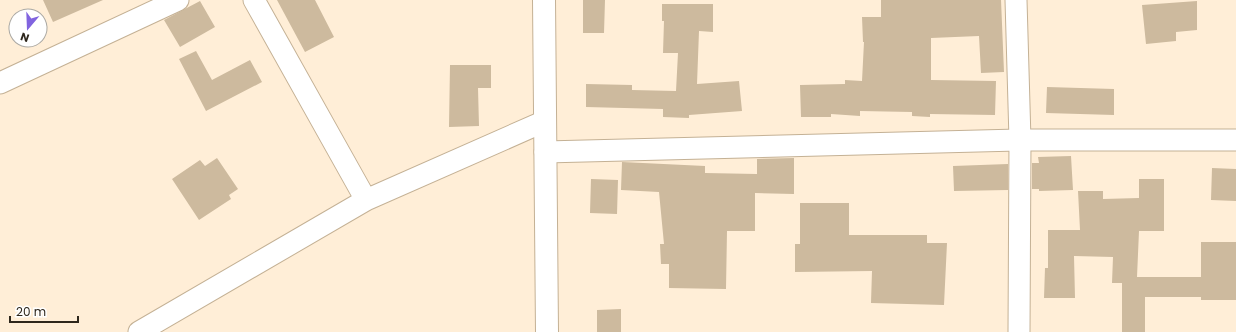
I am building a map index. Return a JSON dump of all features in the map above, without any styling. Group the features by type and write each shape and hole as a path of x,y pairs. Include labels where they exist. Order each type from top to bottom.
{"street":[{"path":"0,83 178,0"},
{"path":"254,0 366,200"},
{"path":"544,0 547,332"},
{"path":"1016,0 1020,140 1019,332"},
{"path":"139,332 366,200 545,121"},
{"path":"545,152 1020,140 1236,140"}],"building":[{"path":"43,0 103,0 53,22 48,8"},
{"path":"277,0 315,0 334,37 305,52"},
{"path":"583,0 605,0 604,33 583,33"},
{"path":"881,0 1001,0 1004,72 981,73 979,36 931,38 931,80 996,81 995,115 930,114 930,117 912,116 912,112 860,111 860,116 831,114 831,117 801,117 800,85 845,84 845,80 862,81 864,42 862,17 881,17"},
{"path":"200,1 215,27 180,47 164,20"},
{"path":"1197,1 1197,30 1176,32 1176,41 1146,44 1142,5"},
{"path":"662,4 713,4 713,32 699,31 697,84 739,81 742,111 689,115 689,118 663,117 663,109 586,107 586,84 632,85 632,90 676,91 678,53 663,53 664,21 662,21"},
{"path":"196,51 212,80 250,60 262,82 206,111 179,59"},
{"path":"450,65 491,65 491,88 478,88 479,126 449,127"},
{"path":"1047,87 1114,89 1114,115 1046,113"},
{"path":"1071,156 1073,190 1039,191 1039,189 1032,189 1032,163 1039,163 1038,157"},
{"path":"217,158 238,189 229,195 231,199 199,220 172,179 200,160 205,166"},
{"path":"794,158 794,194 755,193 755,231 727,231 726,289 669,288 669,264 661,264 660,244 664,244 659,192 621,190 622,162 705,166 705,173 757,174 757,159"},
{"path":"1008,164 1008,190 954,191 953,166"},
{"path":"1212,168 1236,169 1236,201 1211,200"},
{"path":"591,179 618,180 617,214 590,213"},
{"path":"1139,179 1164,179 1164,231 1139,231 1137,277 1201,277 1201,242 1236,242 1236,300 1201,300 1201,297 1145,297 1145,332 1122,332 1122,283 1112,283 1113,257 1074,256 1075,298 1044,298 1045,268 1048,268 1048,230 1080,230 1078,191 1103,191 1103,199 1139,198"},
{"path":"800,203 849,203 849,235 927,235 927,243 947,243 944,305 871,303 872,271 795,272 795,244 800,244"},
{"path":"621,309 621,332 597,332 597,310"}]}
